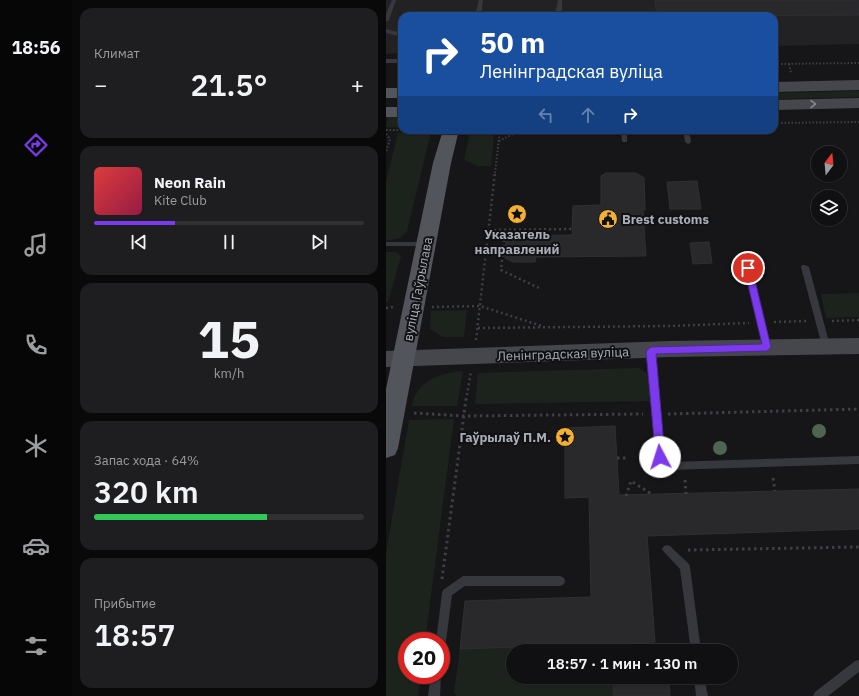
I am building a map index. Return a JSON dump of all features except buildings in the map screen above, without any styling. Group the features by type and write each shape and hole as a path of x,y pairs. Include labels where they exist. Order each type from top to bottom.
{"main road":[{"path":"778,87 859,86"},
{"path":"386,93 398,92"},
{"path":"778,105 859,103"},
{"path":"386,112 398,112"},
{"name":"вуліца Гаўрылава","path":"386,448 394,412 395,359 427,244 442,164 450,134"},
{"name":"Ленінградская вуліца","path":"395,359 767,347 859,346"}],"lane":[{"path":"386,20 394,0"},
{"path":"479,12 481,0"},
{"path":"558,12 560,0"},
{"path":"386,31 398,35"},
{"path":"386,61 398,61"},
{"path":"624,134 625,142"},
{"path":"687,134 688,142"},
{"path":"386,244 427,244"},
{"path":"805,267 821,321 826,346"},
{"path":"748,268 767,347"},
{"path":"651,351 660,457 670,466 859,460"},
{"path":"667,549 685,567 695,644"},
{"path":"442,632 447,593 463,582 560,581"},
{"path":"819,696 859,665"},
{"path":"434,696 435,684"},
{"path":"700,684 702,696"}],"path":[{"path":"778,64 858,64"},
{"path":"778,123 859,122"},
{"path":"386,130 398,130"},
{"path":"386,134 390,139 386,152"},
{"path":"440,587 463,416 478,328 500,134"},
{"path":"499,142 513,134"},
{"path":"489,230 572,229"},
{"path":"506,230 500,270 541,289"},
{"path":"480,306 546,327"},
{"path":"478,328 859,320"},
{"path":"394,412 463,416 656,414 859,409"},
{"path":"617,458 629,458"},
{"path":"773,478 775,492"},
{"path":"685,480 686,494"},
{"path":"626,496 631,482 653,495"},
{"path":"667,549 691,550 859,547"}],"shaded area":[{"path":"386,0 859,0 859,44 778,46 778,12 398,12 398,53 386,54"},
{"path":"859,91 859,97 778,99 778,93"},
{"path":"388,116 398,116 398,128 386,127"},
{"path":"398,133 431,134 407,231 400,238 386,241 386,182"},
{"path":"470,134 494,134 491,166 478,166 464,160"},
{"path":"386,252 395,252 401,256 388,302 386,302"},
{"path":"859,293 859,317 826,318 821,294"},
{"path":"467,310 464,337 443,337 430,329 431,311"},
{"path":"638,368 643,370 649,377 653,401 475,404 478,373"},
{"path":"463,371 457,406 412,406 414,397 424,384 438,376"},
{"path":"454,419 426,632 398,632 398,684 420,684 418,696 386,696 386,553 409,420"},
{"path":"506,647 506,684 613,684 614,696 457,696 454,692 460,649"}],"place":[{"name":"Указатель направлений","path":"517,214"},
{"name":"Brest customs","path":"608,219"},
{"name":"Гаўрылаў П.М.","path":"565,437"}],"route":[{"path":"660,457 651,351 670,349 767,347 748,268"}]}
